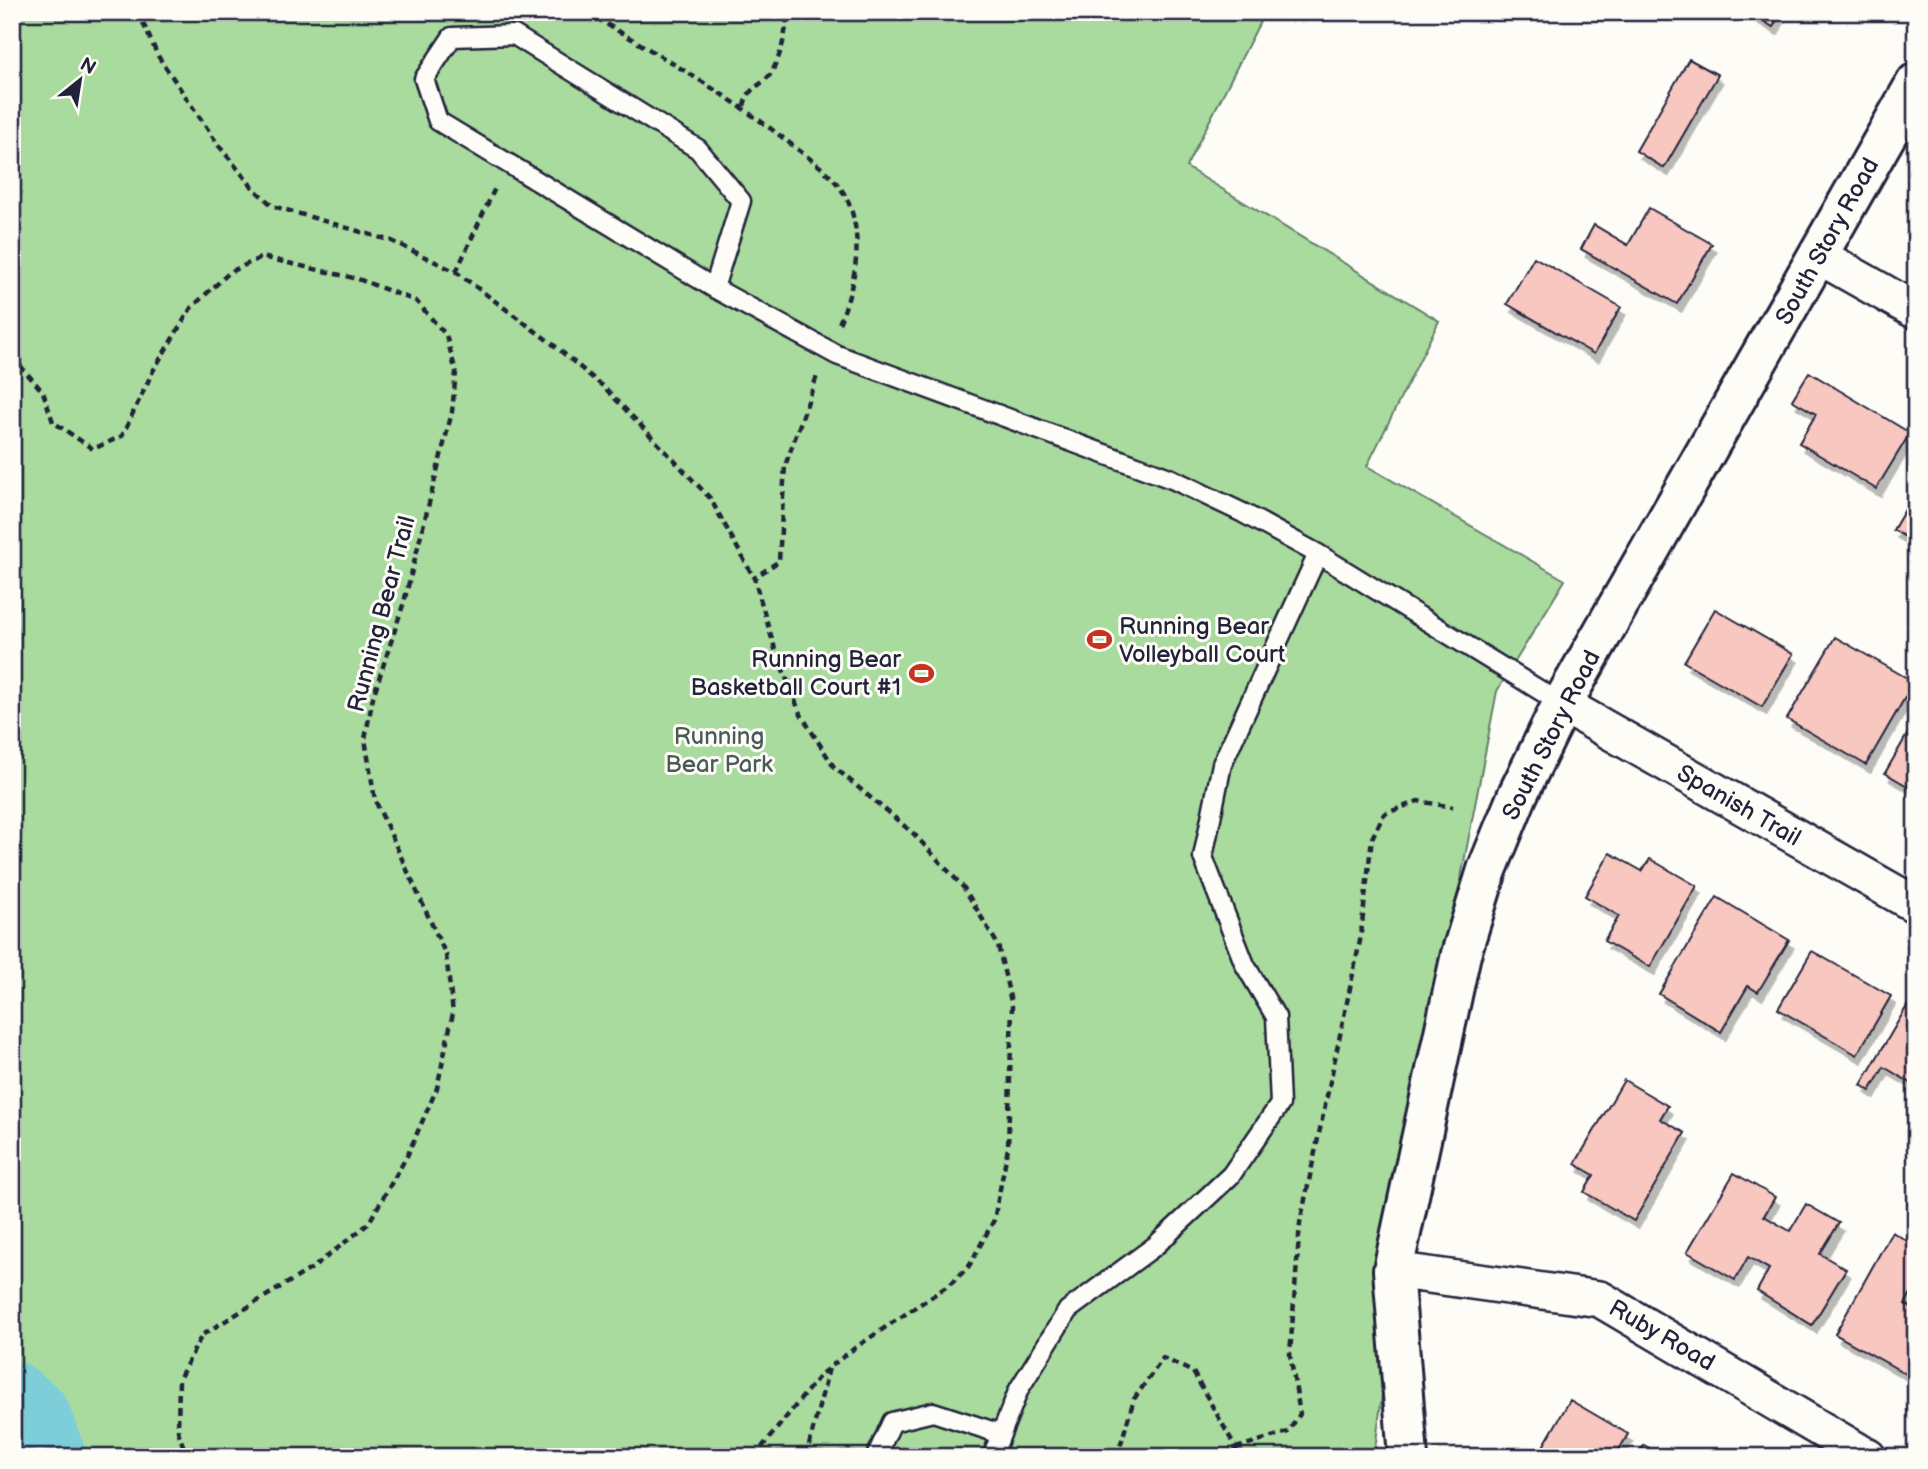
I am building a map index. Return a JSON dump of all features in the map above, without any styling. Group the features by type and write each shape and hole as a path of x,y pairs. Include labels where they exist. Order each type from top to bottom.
{"main road":[{"name":"South Story Road","path":"1408,1457 1393,1270 1461,954 1487,870 1523,782 1562,704 1916,83"}],"street":[{"path":"1819,256 1916,311"},
{"name":"Spanish Trail","path":"1562,704 1916,905"},
{"name":"Ruby Road","path":"1393,1270 1600,1299 1868,1457"}],"lane":[{"path":"714,288 741,201 698,149 514,35 452,37 424,79 438,121 714,288 828,350 1172,479 1318,554 1562,704"},
{"path":"992,1457 1019,1389 1069,1310 1155,1246 1231,1175 1280,1104 1276,1017 1245,965 1203,857 1222,764 1318,554"},
{"path":"876,1457 892,1422 933,1412 1001,1434"}],"path":[{"path":"138,12 158,56 219,146 255,190 274,206 392,241 456,272 559,349 606,389 674,458 710,498 754,578 775,649 800,713 834,767 914,834 964,888 998,945 1012,1006 1008,1148 994,1220 969,1266 952,1283 829,1367 754,1457"},
{"path":"586,12 744,106 829,174 848,202 856,240 852,292 804,405 785,466 779,561 754,578"},
{"path":"744,106 747,92 771,74 787,26 787,12"},
{"path":"456,272 508,163"},
{"name":"Running Bear Trail","path":"12,356 43,392 53,422 93,449 122,436 153,371 191,308 230,272 262,257 358,279 416,301 446,335 456,373 453,412 404,602 373,697 365,739 375,800 446,955 453,1013 437,1088 407,1156 368,1224 314,1267 202,1335 179,1379 178,1431 187,1457"},
{"path":"1236,1448 1288,1432 1300,1413 1290,1354 1300,1223 1360,941 1371,838 1384,814 1418,801 1453,807"},
{"path":"1117,1457 1134,1399 1163,1357 1193,1372 1236,1448 1234,1457"},
{"path":"806,1457 829,1367"}],"green space":[{"name":"Running Bear Park","path":"12,12 1265,12 1186,167 1439,321 1367,466 1565,580 1497,691 1425,1064 1374,1457 12,1457"}],"building":[{"path":"1748,12 1781,12 1773,27"},
{"path":"1689,59 1718,75 1664,168 1636,151"},
{"path":"1649,208 1712,244 1677,304 1581,249 1594,225 1628,245"},
{"path":"1534,257 1621,307 1594,354 1507,304"},
{"path":"1809,372 1910,433 1876,489 1799,443 1816,414 1792,400"},
{"path":"1916,457 1916,474 1908,469"},
{"path":"1916,491 1916,543 1893,530"},
{"path":"1715,609 1793,654 1762,707 1684,662"},
{"path":"1835,637 1914,682 1866,765 1787,719"},
{"path":"1916,719 1916,791 1885,773"},
{"path":"1610,853 1642,871 1650,859 1697,886 1650,967 1604,941 1619,916 1585,896"},
{"path":"1717,897 1789,940 1758,992 1748,986 1721,1032 1659,994"},
{"path":"1812,951 1891,996 1857,1055 1778,1009"},
{"path":"1907,1006 1916,1011 1916,1086 1884,1067 1870,1091 1861,1085"},
{"path":"1624,1080 1668,1106 1660,1119 1685,1133 1634,1221 1584,1192 1594,1175 1575,1164"},
{"path":"1734,1173 1775,1197 1764,1216 1790,1231 1806,1204 1839,1223 1820,1254 1846,1269 1812,1325 1757,1291 1769,1269 1748,1257 1735,1280 1687,1252"},
{"path":"1892,1232 1916,1246 1916,1284 1905,1304 1916,1310 1916,1361 1908,1375 1835,1334"},
{"path":"1570,1400 1628,1434 1615,1457 1537,1457"},
{"path":"1644,1445 1665,1457 1637,1457"}],"waterway":[{"path":"12,1396 35,1414 51,1457"}],"place":[{"name":"Running Bear Volleyball Court","path":"1099,640"},
{"name":"Running Bear Basketball Court #1","path":"921,673"}]}
